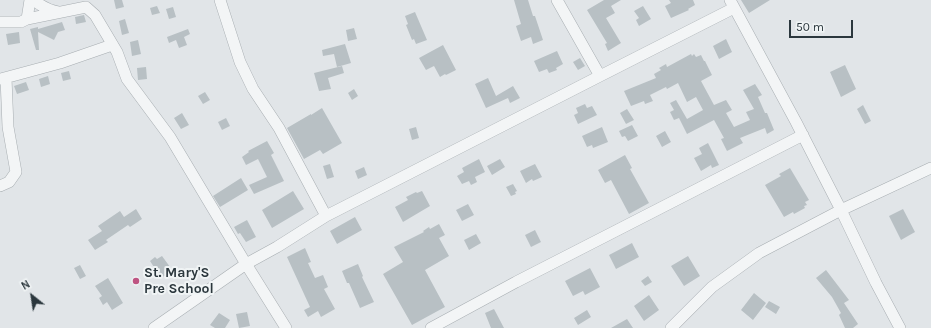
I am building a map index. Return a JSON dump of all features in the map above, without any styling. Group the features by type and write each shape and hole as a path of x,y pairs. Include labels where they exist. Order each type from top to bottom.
{"street":[{"path":"27,19 30,0"},
{"path":"34,0 48,10 59,12"},
{"path":"220,0 240,62 253,89 279,128 326,216"},
{"path":"557,0 600,76"},
{"path":"154,328 246,264 277,247 326,216 600,76 732,4 841,210 876,283 900,328"},
{"path":"0,22 20,22 27,19 86,6 95,15 117,52 127,79 170,137 286,328"},
{"path":"0,186 9,182 16,172 8,127 3,78 60,63 112,45"},
{"path":"431,328 516,282 802,135"},
{"path":"671,328 712,287 759,253 841,210 931,168"}],"building":[{"path":"114,0 122,0 124,7 116,9"},
{"path":"514,0 528,0 543,40 533,44 531,37 521,41 516,26 521,24"},
{"path":"604,0 621,0 611,6 615,13 606,18 621,43 608,51 605,44 607,43 587,10"},
{"path":"669,0 693,0 695,5 688,9 689,10 671,18 665,6 671,3"},
{"path":"741,0 770,0 749,13"},
{"path":"157,6 160,13 152,15 150,8"},
{"path":"643,6 651,19 639,26 636,20 639,18 634,11"},
{"path":"173,7 176,17 169,19 166,9"},
{"path":"415,12 427,40 416,44 414,39 412,40 406,25 408,24 405,16"},
{"path":"84,15 86,22 76,24 75,17"},
{"path":"125,19 129,33 122,35 119,21"},
{"path":"62,22 65,30 58,32 54,40 38,32 39,50 36,50 30,29 38,27 38,29"},
{"path":"354,28 357,39 348,41 346,30"},
{"path":"188,29 190,34 184,37 187,45 179,48 176,40 169,43 167,37"},
{"path":"19,32 20,43 8,45 6,34"},
{"path":"726,39 732,52 719,59 713,46"},
{"path":"138,40 141,54 132,56 130,42"},
{"path":"345,44 351,63 337,67 334,54 323,56 322,50"},
{"path":"443,45 456,70 440,77 434,66 426,70 419,58"},
{"path":"557,51 563,64 556,68 557,70 549,73 547,69 539,72 534,61"},
{"path":"691,54 692,56 694,54 696,57 701,55 705,61 712,75 701,81 714,105 726,100 732,110 726,113 734,127 750,120 746,112 754,109 743,90 755,84 762,95 758,97 774,130 767,134 765,128 740,138 743,143 727,151 721,139 724,138 714,120 687,134 679,118 674,120 670,112 674,110 670,103 676,100 687,119 703,110 696,97 687,102 678,83 650,95 653,101 645,104 644,101 631,106 624,91 656,78 654,74 661,70 659,68 666,64 667,67"},
{"path":"580,58 585,66 578,70 573,62"},
{"path":"845,65 856,89 841,97 830,72"},
{"path":"342,66 344,73 328,78 331,89 319,91 314,73"},
{"path":"146,67 147,79 138,80 137,68"},
{"path":"69,71 71,79 63,81 61,73"},
{"path":"48,76 50,84 41,87 39,79"},
{"path":"488,78 496,96 513,86 520,98 510,103 508,98 486,108 475,84"},
{"path":"26,82 29,90 17,94 14,86"},
{"path":"354,89 358,96 352,100 348,93"},
{"path":"205,92 210,100 203,104 198,96"},
{"path":"585,104 587,108 592,106 597,115 578,124 574,115 578,113 576,108"},
{"path":"863,105 871,121 865,124 857,109"},
{"path":"322,108 342,143 323,154 320,150 304,159 287,128"},
{"path":"627,109 634,120 626,124 620,113"},
{"path":"182,113 189,125 181,129 174,118"},
{"path":"226,118 230,126 222,130 218,122"},
{"path":"632,125 638,136 628,141 625,136 622,137 619,131"},
{"path":"416,127 419,138 412,140 409,129"},
{"path":"602,127 608,142 593,148 592,145 587,147 582,136"},
{"path":"665,131 671,142 662,147 656,136"},
{"path":"267,141 274,153 271,155 284,181 254,194 249,185 267,177 258,159 246,165 242,157 249,152 248,151"},
{"path":"708,143 719,165 712,168 711,165 701,171 694,158 702,154 699,148"},
{"path":"625,155 632,168 630,169 649,203 629,214 611,180 605,183 598,170"},
{"path":"479,159 485,172 475,177 477,182 471,185 469,181 462,184 457,176 464,172 462,168"},
{"path":"500,159 505,167 492,175 487,166"},
{"path":"330,164 334,177 327,179 323,166"},
{"path":"535,164 542,177 533,181 532,179 526,183 520,171"},
{"path":"364,167 367,175 358,179 355,171"},
{"path":"790,168 809,200 805,202 807,205 804,206 805,208 784,217 765,185 781,176 779,174"},
{"path":"241,178 248,190 220,207 213,196"},
{"path":"513,184 517,191 515,192 516,194 511,196 506,187"},
{"path":"293,191 304,209 272,228 262,210"},
{"path":"422,191 430,206 403,222 395,207 408,200 406,197"},
{"path":"468,204 474,215 462,221 456,210"},
{"path":"136,209 142,219 130,227 128,225 106,240 108,242 95,250 88,240 102,231 98,226 120,211 124,217"},
{"path":"903,209 915,232 901,240 889,216"},
{"path":"355,217 362,230 337,244 330,231"},
{"path":"247,220 256,237 246,242 240,233 238,234 234,227"},
{"path":"439,224 445,235 439,238 449,256 425,270 445,307 412,325 383,274 403,262 394,247 424,232 423,231 429,227 430,229"},
{"path":"535,230 541,242 531,247 525,235"},
{"path":"476,234 481,243 469,250 464,240"},
{"path":"632,243 639,257 616,269 609,255"},
{"path":"305,248 311,262 308,263 315,278 323,275 328,287 324,289 335,309 321,317 318,311 308,317 304,310 310,307 287,257"},
{"path":"162,256 173,271 161,278 150,261 155,257 157,259"},
{"path":"688,256 700,276 684,286 671,266"},
{"path":"358,264 363,276 362,277 374,302 360,308 342,271"},
{"path":"80,265 86,276 80,279 74,268"},
{"path":"590,268 600,287 585,295 583,291 573,296 565,281"},
{"path":"826,270 849,300 844,303 858,324 853,328 845,328 839,315 841,313 832,297 816,278"},
{"path":"648,276 652,282 645,286 641,281"},
{"path":"108,278 123,303 112,310 107,302 103,305 99,298 102,296 95,286"},
{"path":"754,293 766,303 753,320 741,310"},
{"path":"649,295 659,310 644,321 634,306"},
{"path":"769,301 780,307 776,314 765,307"},
{"path":"494,309 504,328 491,328 485,313"},
{"path":"587,310 591,317 578,325 574,318"},
{"path":"247,312 250,326 239,328 236,314"},
{"path":"219,313 230,320 225,328 215,328 210,325"},
{"path":"627,319 633,328 611,328"}],"place":[{"name":"St. Mary'S Pre School","path":"136,281"}]}
